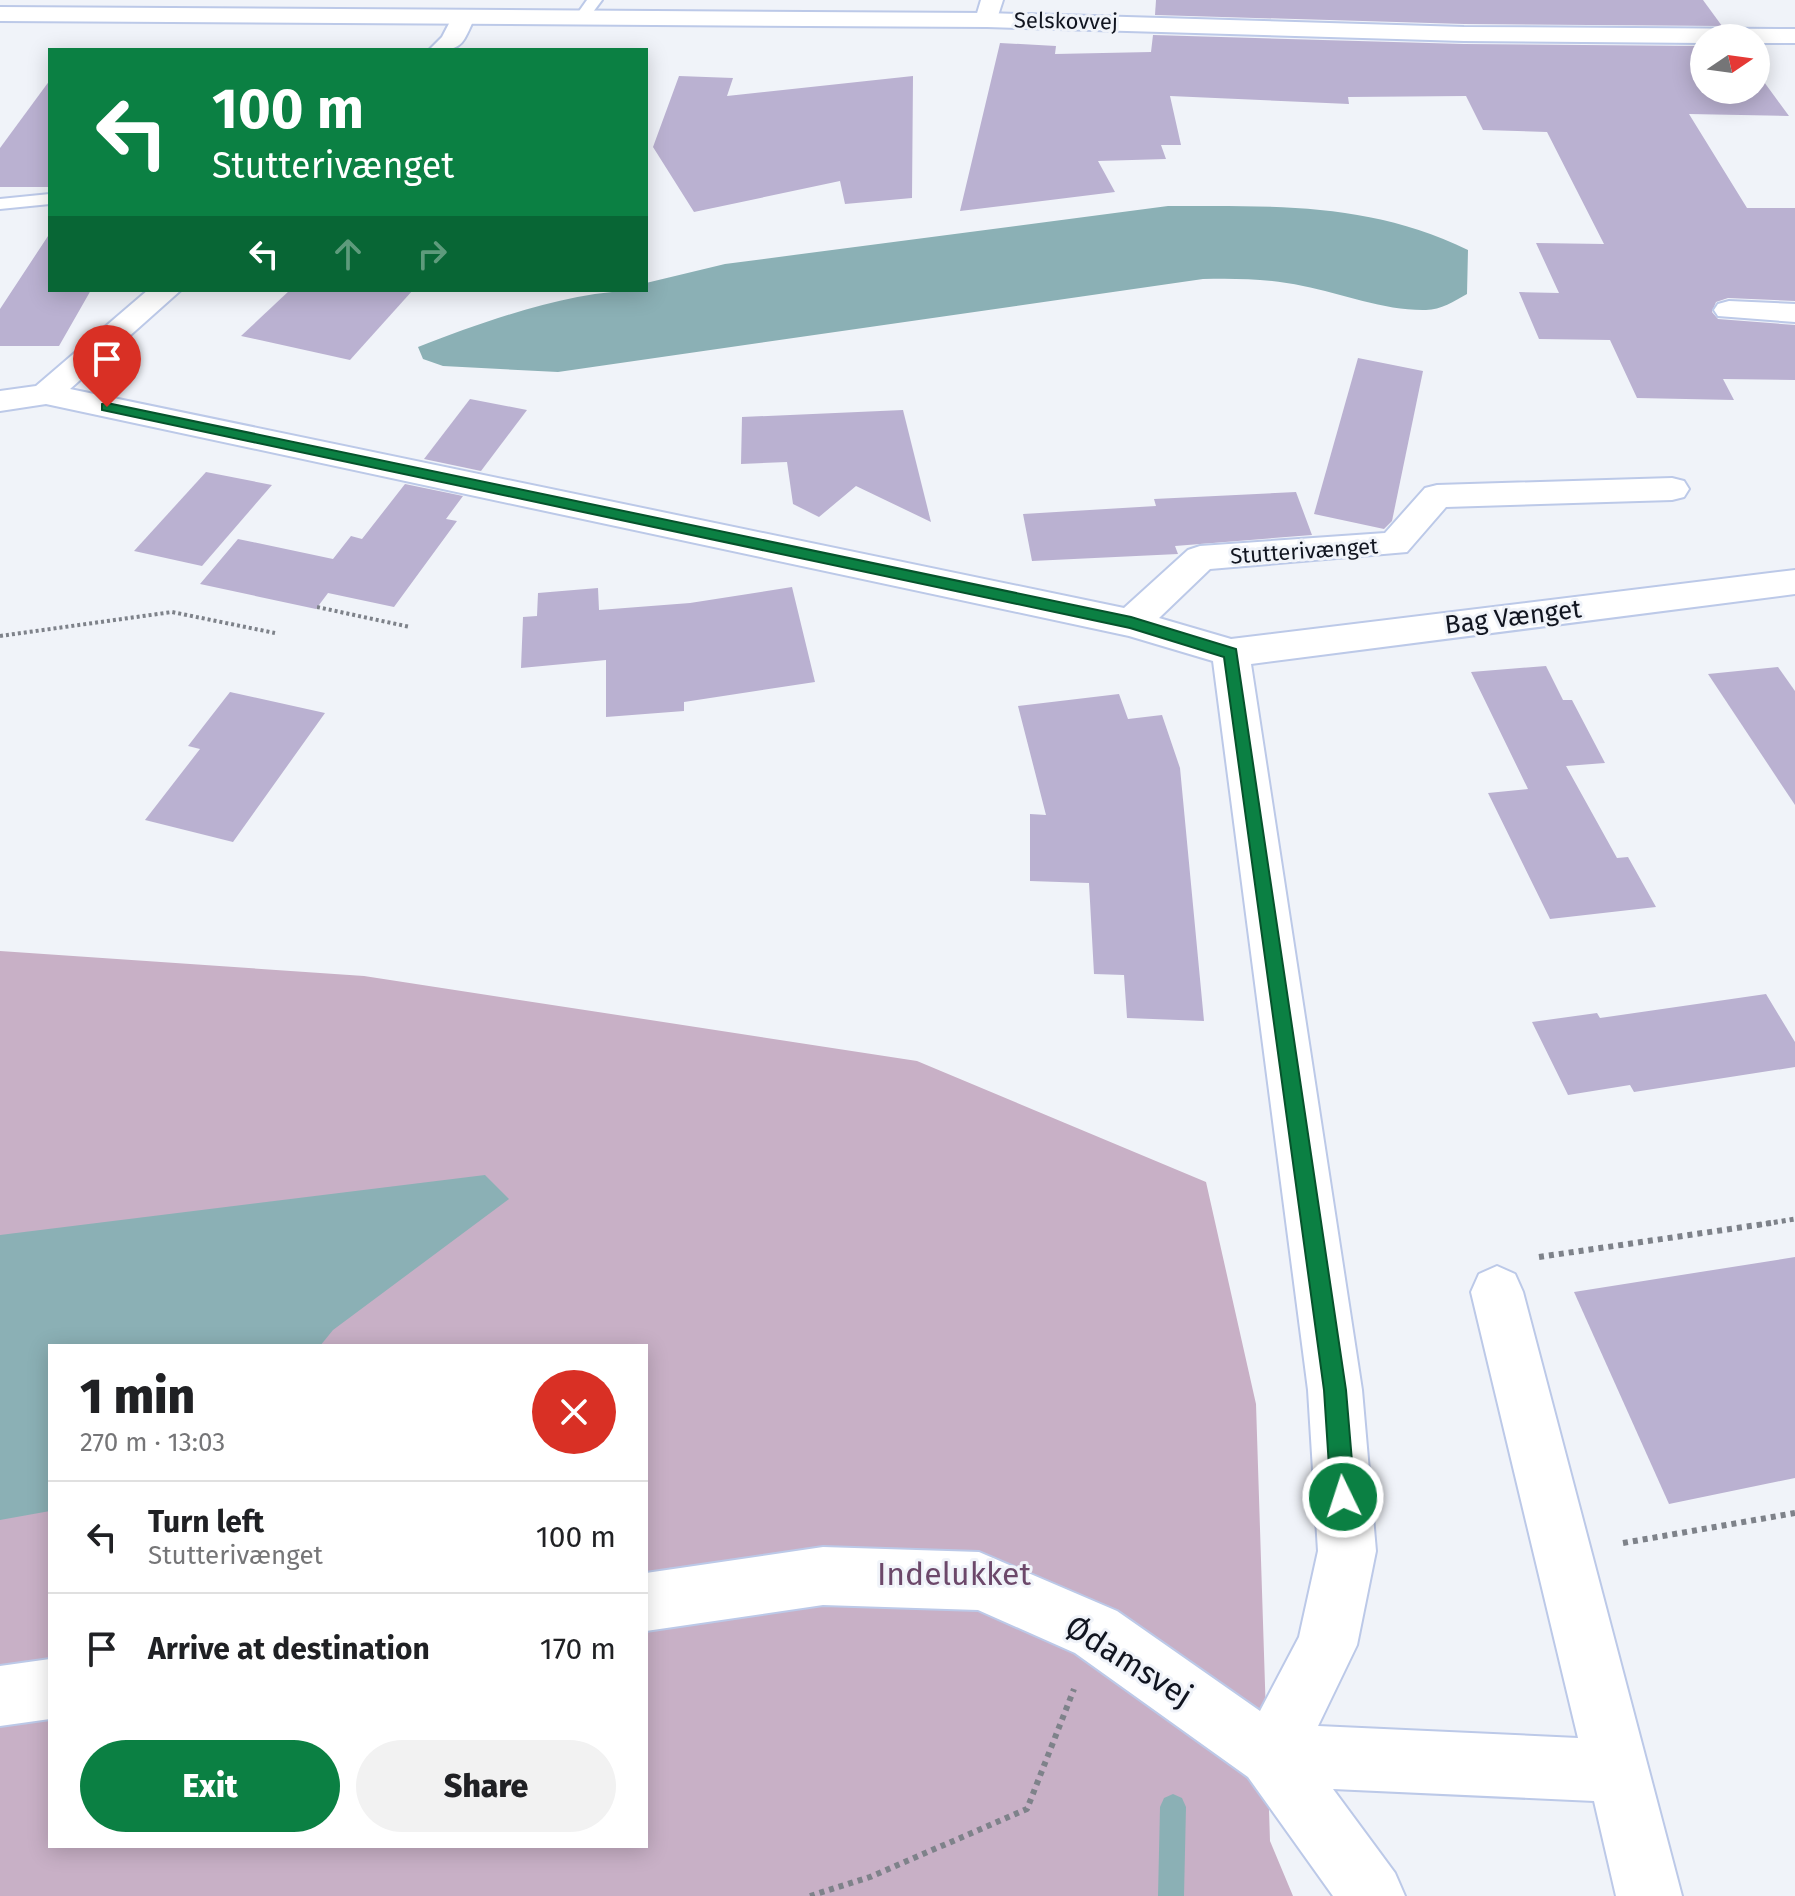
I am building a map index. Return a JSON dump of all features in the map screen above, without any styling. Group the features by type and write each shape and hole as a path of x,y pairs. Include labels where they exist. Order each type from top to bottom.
{"street":[{"name":"Selskovvej","path":"0,14 463,17 588,9 989,10 1464,34 1795,36"},
{"path":"443,48 452,41 463,17"},
{"path":"46,394 164,292"},
{"path":"1729,310 1795,313"},
{"path":"0,401 46,394 1131,623 1231,653 1335,1390 1347,1551 1327,1645 1270,1755 1618,1771"},
{"name":"Stutterivænget","path":"1131,623 1200,558 1395,544 1437,496 1672,489"},
{"name":"Bag Vænget","path":"1231,653 1795,582"},
{"path":"1497,1292 1649,1896"},
{"name":"Ødamsvej","path":"648,1602 823,1576 979,1581 1096,1632 1270,1755 1372,1896"},
{"path":"0,1696 48,1689"}],"lane":[{"path":"0,204 48,199"}],"path":[{"path":"317,607 410,627"},
{"path":"0,636 172,612 275,633"},
{"path":"1497,1292 1528,1259 1795,1219"},
{"path":"1562,1554 1795,1513"},
{"path":"810,1896 870,1877 1027,1809 1096,1632"}],"green space":[{"name":"Indelukket","path":"0,951 364,976 917,1061 1206,1182 1256,1404 1270,1841 1293,1896 0,1896"}],"water":[{"path":"1168,206 1284,207 1358,215 1431,234 1468,250 1467,294 1447,305 1426,310 1380,305 1278,282 1203,279 558,372 443,366 423,359 418,347 530,308 611,292 648,292 648,283 725,264"},
{"path":"485,1175 509,1199 333,1330 322,1344 48,1344 48,1511 0,1520 0,1235"}],"building":[{"path":"1156,0 1703,0 1721,24 1464,24 1155,15"},
{"path":"1153,35 1464,44 1690,46 1690,104 1770,104 1770,90 1789,116 1689,114 1747,208 1795,208 1795,301 1728,298 1716,302 1712,312 1718,319 1795,325 1795,380 1723,379 1734,400 1637,398 1610,340 1539,339 1519,292 1559,293 1536,243 1604,244 1547,132 1483,130 1466,96 1348,97 1349,104 1170,96 1181,145 1161,145 1166,159 1098,161 1115,192 960,211 1000,43 1056,46 1055,54 1151,52"},
{"path":"679,76 733,78 727,96 913,76 912,198 845,204 840,181 694,212 653,147"},
{"path":"48,83 48,187 0,187 0,148"},
{"path":"48,236 48,292 90,292 59,346 0,346 0,309"},
{"path":"288,292 411,292 350,360 241,336"},
{"path":"1358,358 1423,371 1392,521 1384,529 1314,514"},
{"path":"470,399 527,410 481,471 424,459"},
{"path":"903,410 931,522 856,486 819,517 793,504 787,462 741,464 742,417"},
{"path":"206,472 272,485 202,566 134,551"},
{"path":"405,484 463,496 446,519 457,521 394,607 328,593 316,609 200,584 238,539 333,559 351,536 362,539"},
{"path":"1296,492 1312,535 1175,546 1178,554 1032,561 1023,514 1156,506 1154,499"},
{"path":"792,587 815,682 684,702 684,711 606,717 606,660 521,668 523,617 537,616 538,593 598,588 599,610 690,603"},
{"path":"1546,666 1563,700 1572,700 1605,763 1566,766 1617,858 1628,857 1656,907 1550,919 1488,793 1528,789 1471,672"},
{"path":"1778,667 1795,691 1795,805 1708,674"},
{"path":"230,692 325,713 233,842 145,820 200,749 188,746"},
{"path":"1119,694 1128,719 1162,715 1180,768 1204,1021 1127,1018 1124,975 1094,974 1089,883 1030,881 1030,814 1046,815 1018,706"},
{"path":"1766,994 1795,1042 1795,1067 1634,1092 1630,1085 1568,1095 1532,1022 1597,1013 1600,1018"},
{"path":"1795,1257 1795,1478 1669,1504 1574,1292"}],"waterway":[{"path":"1171,1896 1173,1807"}],"route":[{"path":"107,407 1131,623 1231,653 1335,1390 1343,1497"}]}
